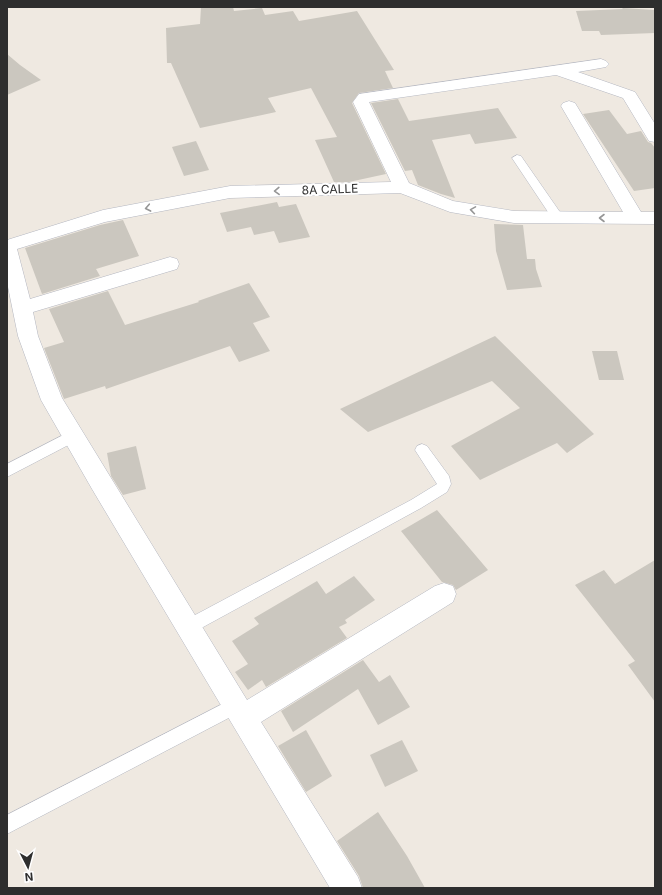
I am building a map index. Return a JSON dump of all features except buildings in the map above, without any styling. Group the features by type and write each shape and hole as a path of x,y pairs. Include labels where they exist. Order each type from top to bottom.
{"street":[{"path":"402,187 361,102 365,98 601,64"},
{"path":"557,70 629,95 655,136"},
{"path":"568,106 636,218"},
{"name":"8A CALLE","path":"9,257 103,216 230,192 402,187 450,206 514,217 655,218"},
{"path":"9,257 28,336 52,400 188,627 348,888"},
{"path":"22,308 170,264"},
{"path":"240,711 444,594"}],"lane":[{"path":"516,158 558,218"},
{"path":"7,471 73,436"},
{"path":"188,627 416,504 442,488 444,480 422,450"},
{"path":"7,824 240,711"}]}
